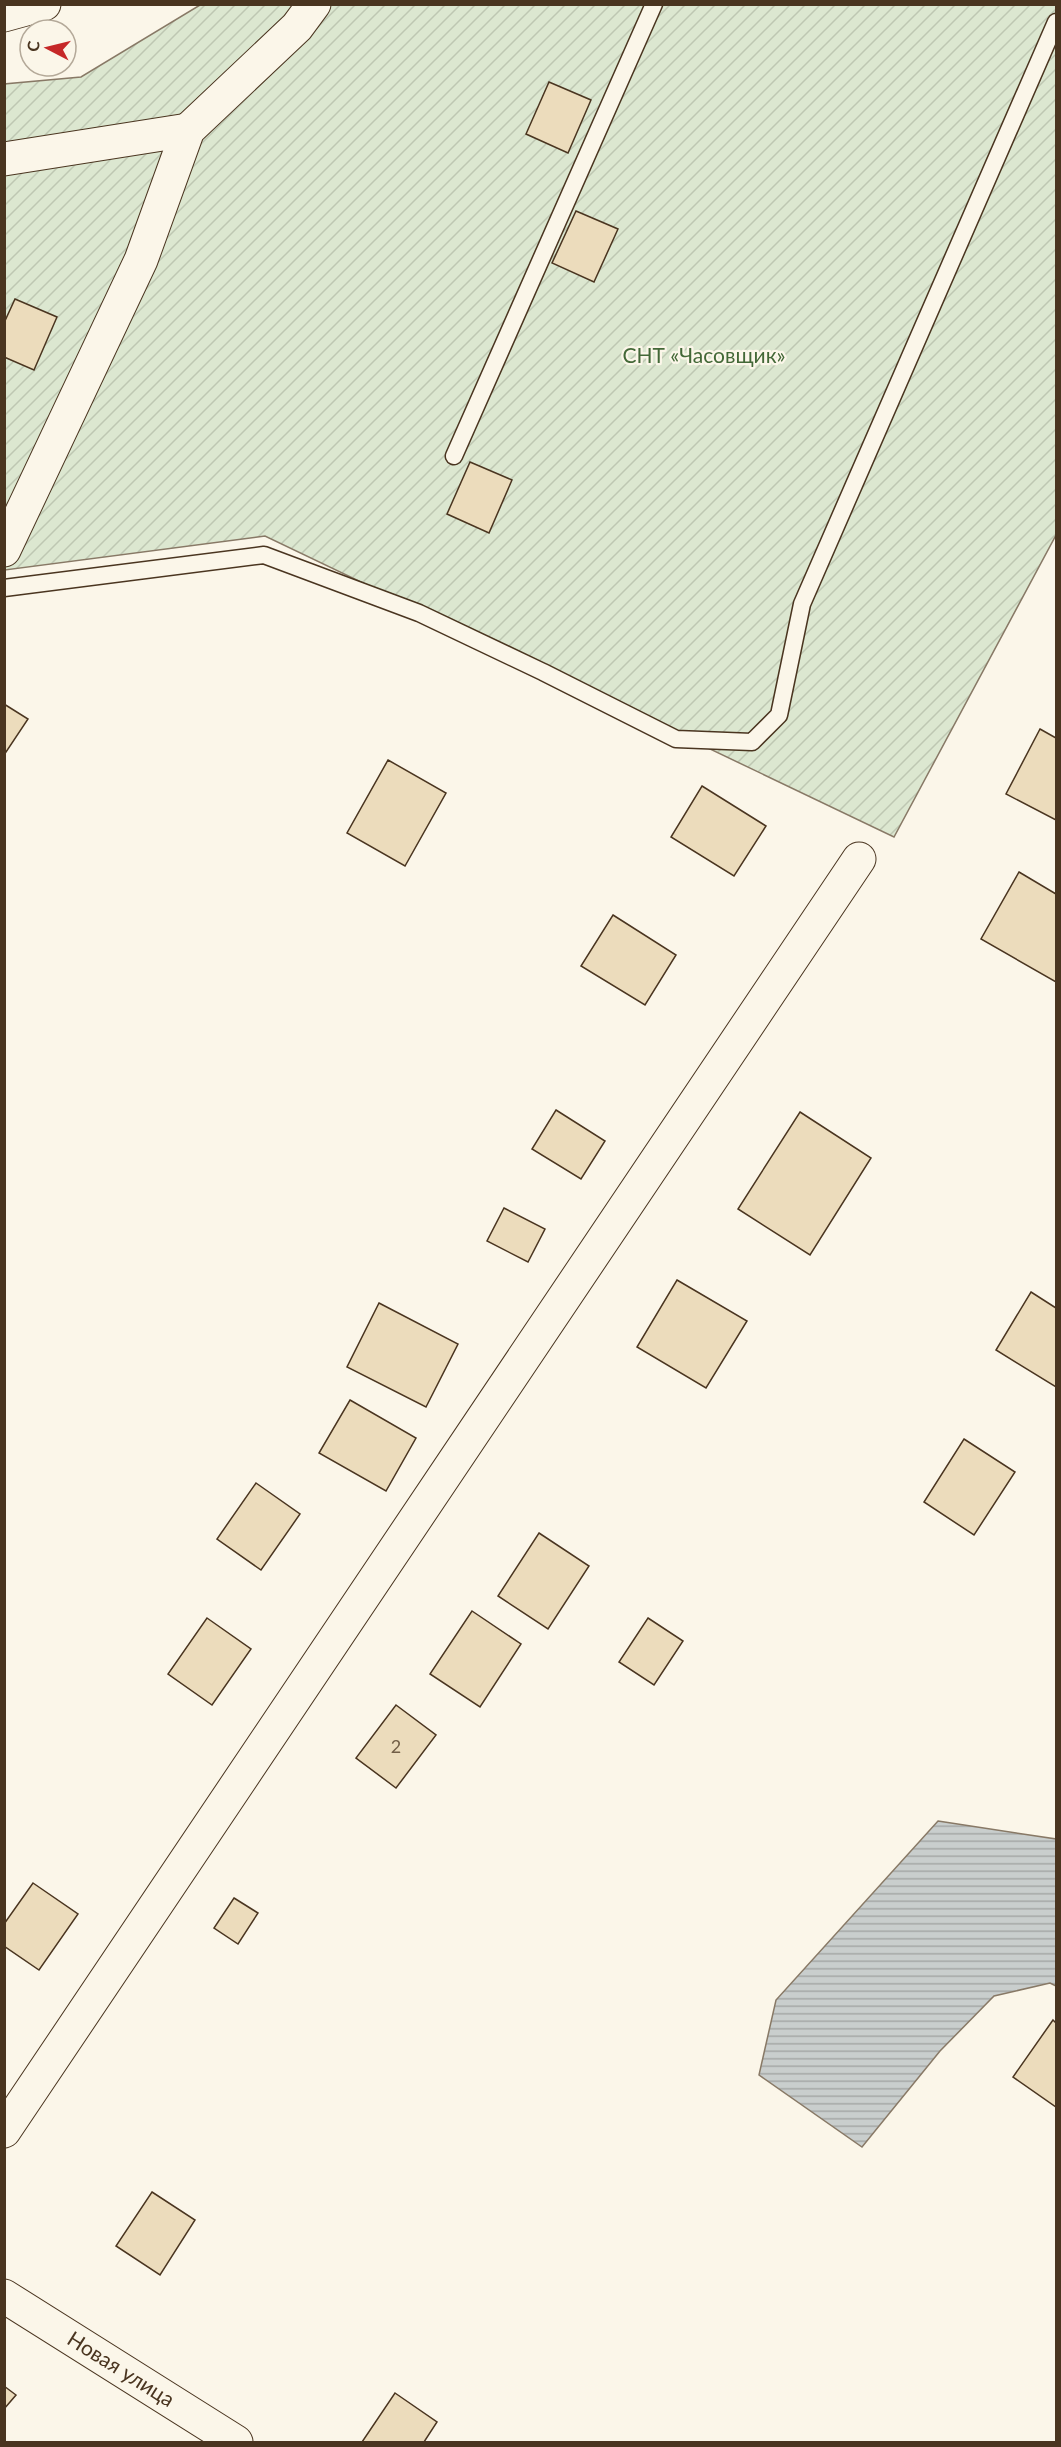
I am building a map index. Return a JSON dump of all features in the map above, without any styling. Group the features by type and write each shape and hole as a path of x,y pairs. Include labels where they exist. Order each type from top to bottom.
{"street":[{"path":"4,15 44,4"},
{"path":"4,550 141,260 188,130 297,27 314,4"},
{"path":"4,159 188,130"},
{"path":"4,2131 859,859"},
{"name":"Новая улица","path":"4,2296 236,2442"}],"lane":[{"path":"454,456 654,4"},
{"path":"4,588 264,555 419,613 676,739 752,742 779,715 802,604 1056,22"}],"green space":[{"name":"СНТ «Часовщик»","path":"200,5 1056,5 1056,535 894,837 265,536 5,570 4,84 81,77"}],"shaded area":[{"path":"938,1821 1056,1839 1056,1986 1050,1983 994,1996 940,2051 862,2147 759,2075 776,2000"}],"building":[{"path":"549,82 591,100 568,153 526,134"},
{"path":"576,211 618,229 594,282 552,263"},
{"path":"15,299 57,317 34,370 4,357 4,323"},
{"path":"470,462 512,480 489,533 447,514"},
{"path":"4,704 28,719 4,755"},
{"path":"1040,729 1056,738 1056,820 1006,794"},
{"path":"388,760 446,793 405,866 347,833"},
{"path":"702,786 766,826 734,876 671,837"},
{"path":"1019,872 1056,894 1056,982 981,939"},
{"path":"613,915 676,955 645,1005 581,966"},
{"path":"556,1110 605,1141 581,1179 532,1149"},
{"path":"800,1112 871,1158 810,1255 738,1209"},
{"path":"504,1208 545,1229 528,1262 487,1241"},
{"path":"677,1280 747,1321 706,1388 637,1347"},
{"path":"1031,1292 1056,1308 1056,1387 996,1350"},
{"path":"379,1303 458,1344 426,1407 347,1367"},
{"path":"350,1400 416,1438 386,1491 319,1453"},
{"path":"964,1439 1015,1472 974,1535 924,1502"},
{"path":"256,1483 300,1514 261,1570 217,1539"},
{"path":"539,1533 589,1566 548,1629 498,1596"},
{"path":"472,1611 521,1644 480,1707 430,1674"},
{"path":"207,1618 251,1649 212,1705 168,1674"},
{"path":"648,1618 683,1641 654,1685 619,1662"},
{"path":"396,1705 436,1735 396,1788 356,1758"},
{"path":"33,1883 78,1914 39,1970 4,1946 4,1924"},
{"path":"234,1898 258,1913 238,1944 214,1928"},
{"path":"1053,2020 1056,2023 1056,2107 1013,2077"},
{"path":"152,2192 195,2220 160,2275 116,2246"},
{"path":"4,2386 16,2395 4,2409"},
{"path":"395,2393 437,2422 424,2442 362,2442"}]}
